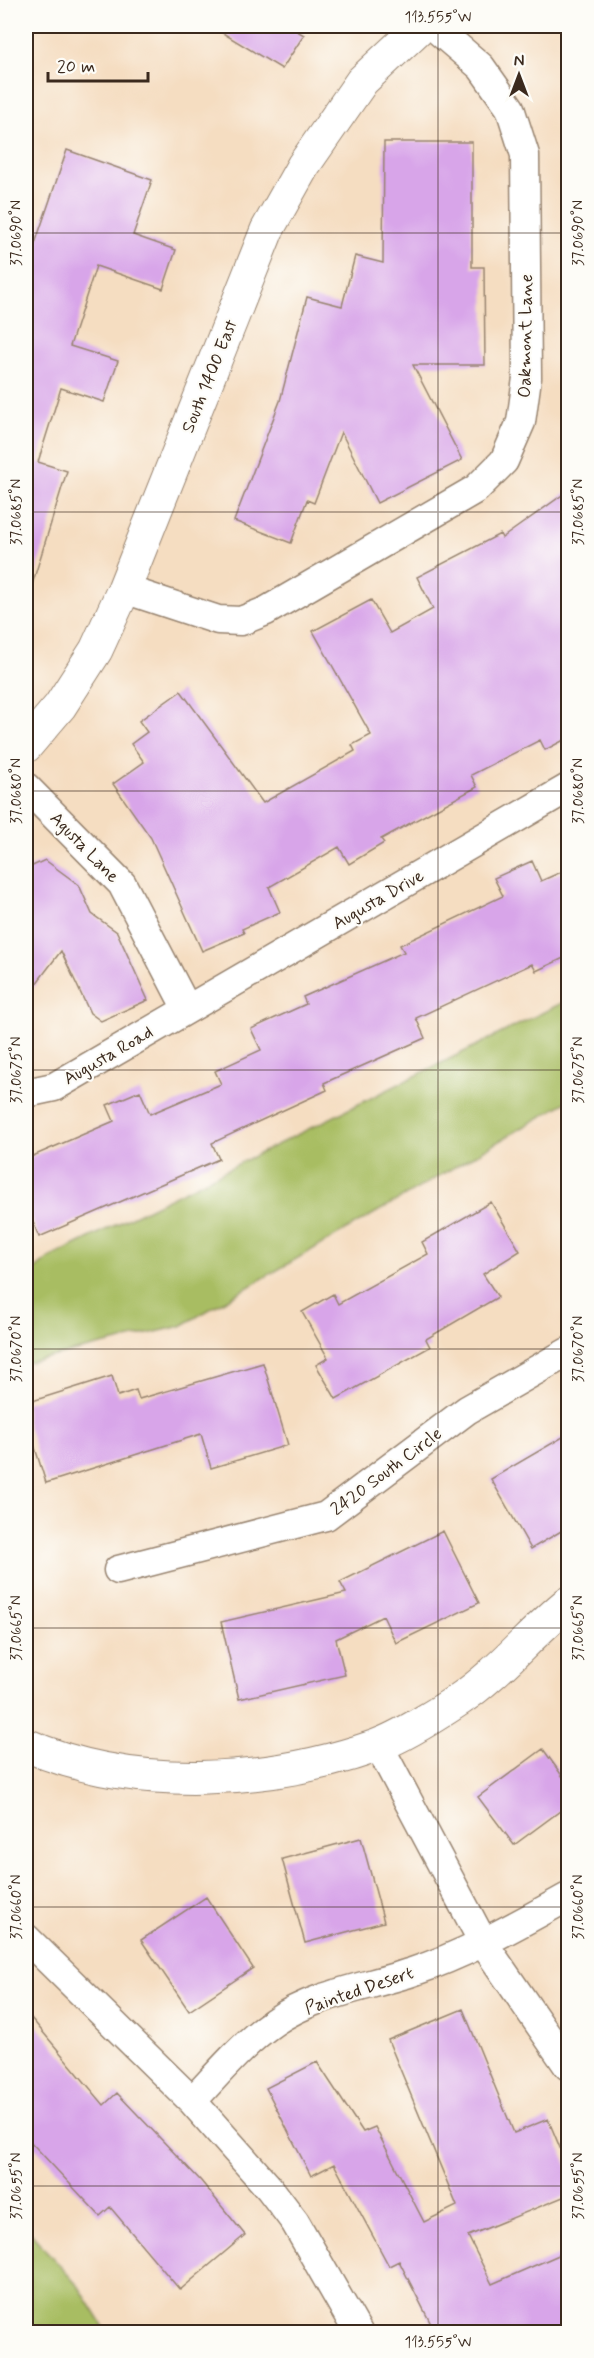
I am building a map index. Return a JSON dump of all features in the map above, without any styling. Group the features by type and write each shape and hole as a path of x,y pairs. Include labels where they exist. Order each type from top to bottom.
{"street":[{"name":"South 1400 East","path":"26,746 60,706 96,650 124,589 267,230 303,166 362,81 421,26"},
{"name":"Oakmont Lane","path":"124,589 218,620 241,621 266,611 476,489 504,461 521,422 527,378 525,155 510,108 481,67 433,26"},
{"name":"Agusta Lane","path":"26,787 122,884 187,1009"},
{"name":"Augusta Drive","path":"187,1009 568,788"},
{"name":"Augusta Road","path":"26,1093 54,1087 187,1009"},
{"name":"2420 South Circle","path":"118,1570 326,1516 467,1410 568,1352"},
{"path":"26,1745 84,1763 156,1777 236,1777 303,1767 379,1746 461,1699 568,1603"},
{"path":"379,1746 484,1944 568,2066"},
{"name":"Painted Desert","path":"192,2101 246,2045 275,2021 320,2000 413,1972 484,1944 568,1897"},
{"path":"26,1938 192,2101 270,2188 296,2222 358,2332"}],"green space":[{"path":"568,1000 568,1101 181,1326 26,1363 26,1277 49,1258"},
{"path":"26,2228 79,2287 107,2332 26,2332"}],"building":[{"path":"211,26 289,26 304,35 282,69"},
{"path":"384,142 472,142 472,267 484,267 485,365 413,365 462,460 377,503 341,432 314,503 307,500 291,543 234,521 280,401 307,297 342,306 355,256 383,263"},
{"path":"67,150 152,180 133,235 176,250 163,289 96,266 70,346 118,361 104,402 61,388 38,462 67,471 32,585 26,584 26,270"},
{"path":"568,491 568,738 545,750 540,740 471,775 477,787 381,839 384,843 349,864 339,847 269,887 280,912 242,929 244,933 202,951 151,838 113,784 144,762 131,744 147,732 139,721 181,691 263,803 355,751 352,745 371,735 313,631 371,600 390,633 433,609 417,577 500,534 502,538"},
{"path":"45,860 79,885 92,914 117,932 148,1000 101,1021 90,1013 61,951 26,997 26,869"},
{"path":"532,861 541,881 568,869 568,956 536,971 532,964 416,1018 425,1038 324,1083 327,1090 212,1143 219,1159 39,1237 26,1205 26,1159 114,1121 107,1105 140,1091 150,1114 221,1084 215,1071 261,1050 251,1029 306,1004 303,997 404,952 400,945 503,896 494,878"},
{"path":"491,1202 520,1251 483,1274 498,1297 426,1339 430,1347 336,1399 316,1365 328,1358 302,1312 333,1294 338,1304 428,1254 422,1242"},
{"path":"263,1363 288,1445 211,1468 201,1434 46,1483 26,1419 26,1403 112,1376 118,1396 136,1390 139,1399"},
{"path":"568,1434 568,1527 531,1549 491,1479"},
{"path":"443,1531 479,1603 396,1643 383,1616 336,1639 345,1675 239,1699 221,1622 346,1593 340,1582"},
{"path":"543,1749 568,1784 568,1805 514,1845 478,1797"},
{"path":"361,1838 384,1922 305,1943 282,1859"},
{"path":"206,1897 253,1968 189,2011 141,1940"},
{"path":"463,2009 514,2133 548,2119 568,2167 568,2195 468,2236 492,2284 568,2251 568,2332 435,2332 399,2261 389,2266 334,2164 311,2176 266,2088 317,2062 363,2132 375,2127 424,2222 457,2206 388,2040"},
{"path":"26,2012 104,2105 117,2093 201,2181 245,2235 180,2290 110,2207 100,2216 26,2137"}]}
